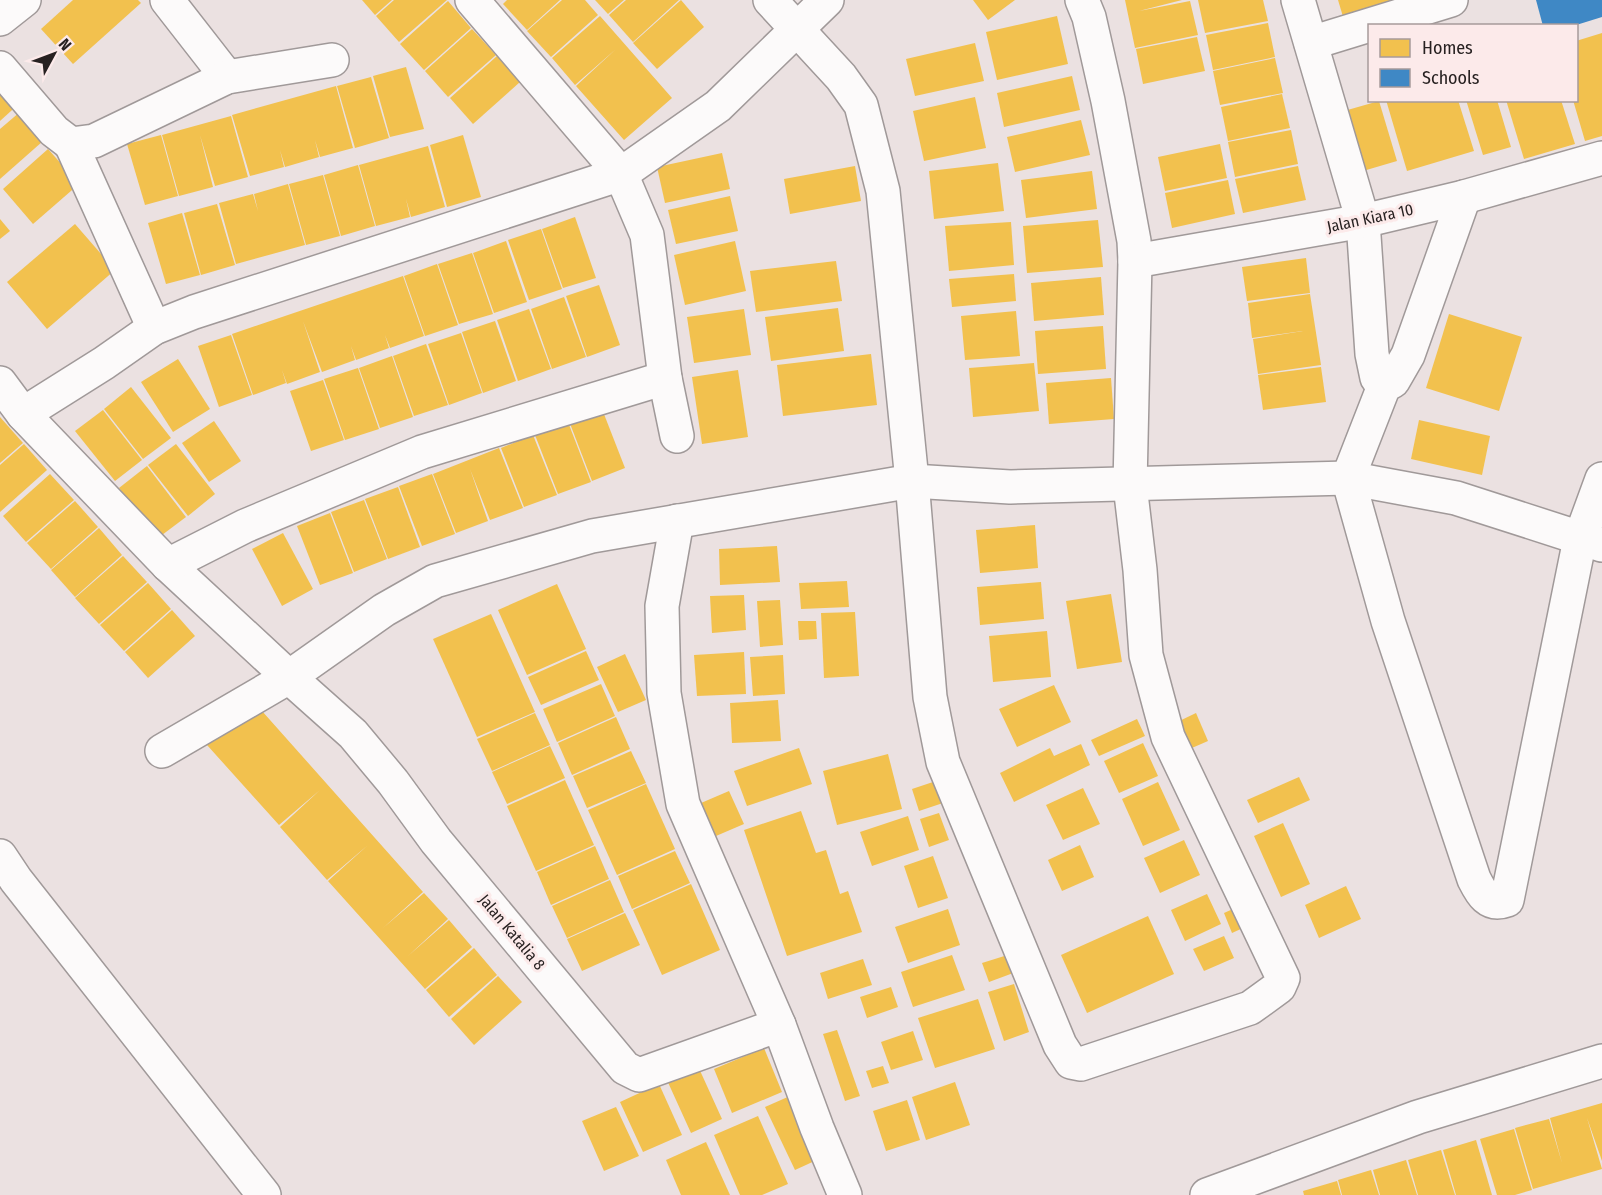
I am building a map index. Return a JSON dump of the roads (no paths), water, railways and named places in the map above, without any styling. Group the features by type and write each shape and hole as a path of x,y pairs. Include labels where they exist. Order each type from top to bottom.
{"street":[{"path":"0,20 24,0"},
{"path":"167,0 227,77"},
{"path":"472,0 621,174 647,235 665,378 677,436"},
{"path":"770,0 841,77 861,105 883,191 912,481 930,697 943,762 1060,1045 1071,1062 1081,1064 1250,1008 1279,987 1283,978 1168,737 1146,655 1140,570 1130,485 1134,241 1108,101 1089,17 1082,0"},
{"path":"23,414 104,363 154,328 194,312 621,174 718,106 827,0"},
{"path":"1298,0 1363,221 1372,354 1377,378 1384,386"},
{"path":"1373,24 1451,0"},
{"path":"1311,43 1368,25"},
{"path":"72,144 94,141 227,77 332,60"},
{"path":"0,68 54,131 72,144 154,328"},
{"name":"Jalan Kiara 10","path":"1135,261 1363,221 1464,197 1602,158"},
{"path":"1464,197 1408,355 1393,381 1384,386 1348,478 1388,621 1473,879 1482,896 1495,902 1507,900 1591,542 1602,479"},
{"path":"168,565 245,526 422,452 665,378"},
{"name":"Jalan Katalia 8","path":"0,383 23,414 168,565 353,734 393,782 435,841 625,1068 639,1075 779,1025"},
{"path":"162,751 289,677 384,610 435,581 592,536 912,481 1010,487 1348,478 1456,498 1591,542"},
{"path":"678,521 662,606 664,693 683,804 779,1025 817,1128 845,1195"},
{"path":"0,856 23,890 264,1195"},
{"path":"1207,1195 1418,1117 1602,1061"}]}
